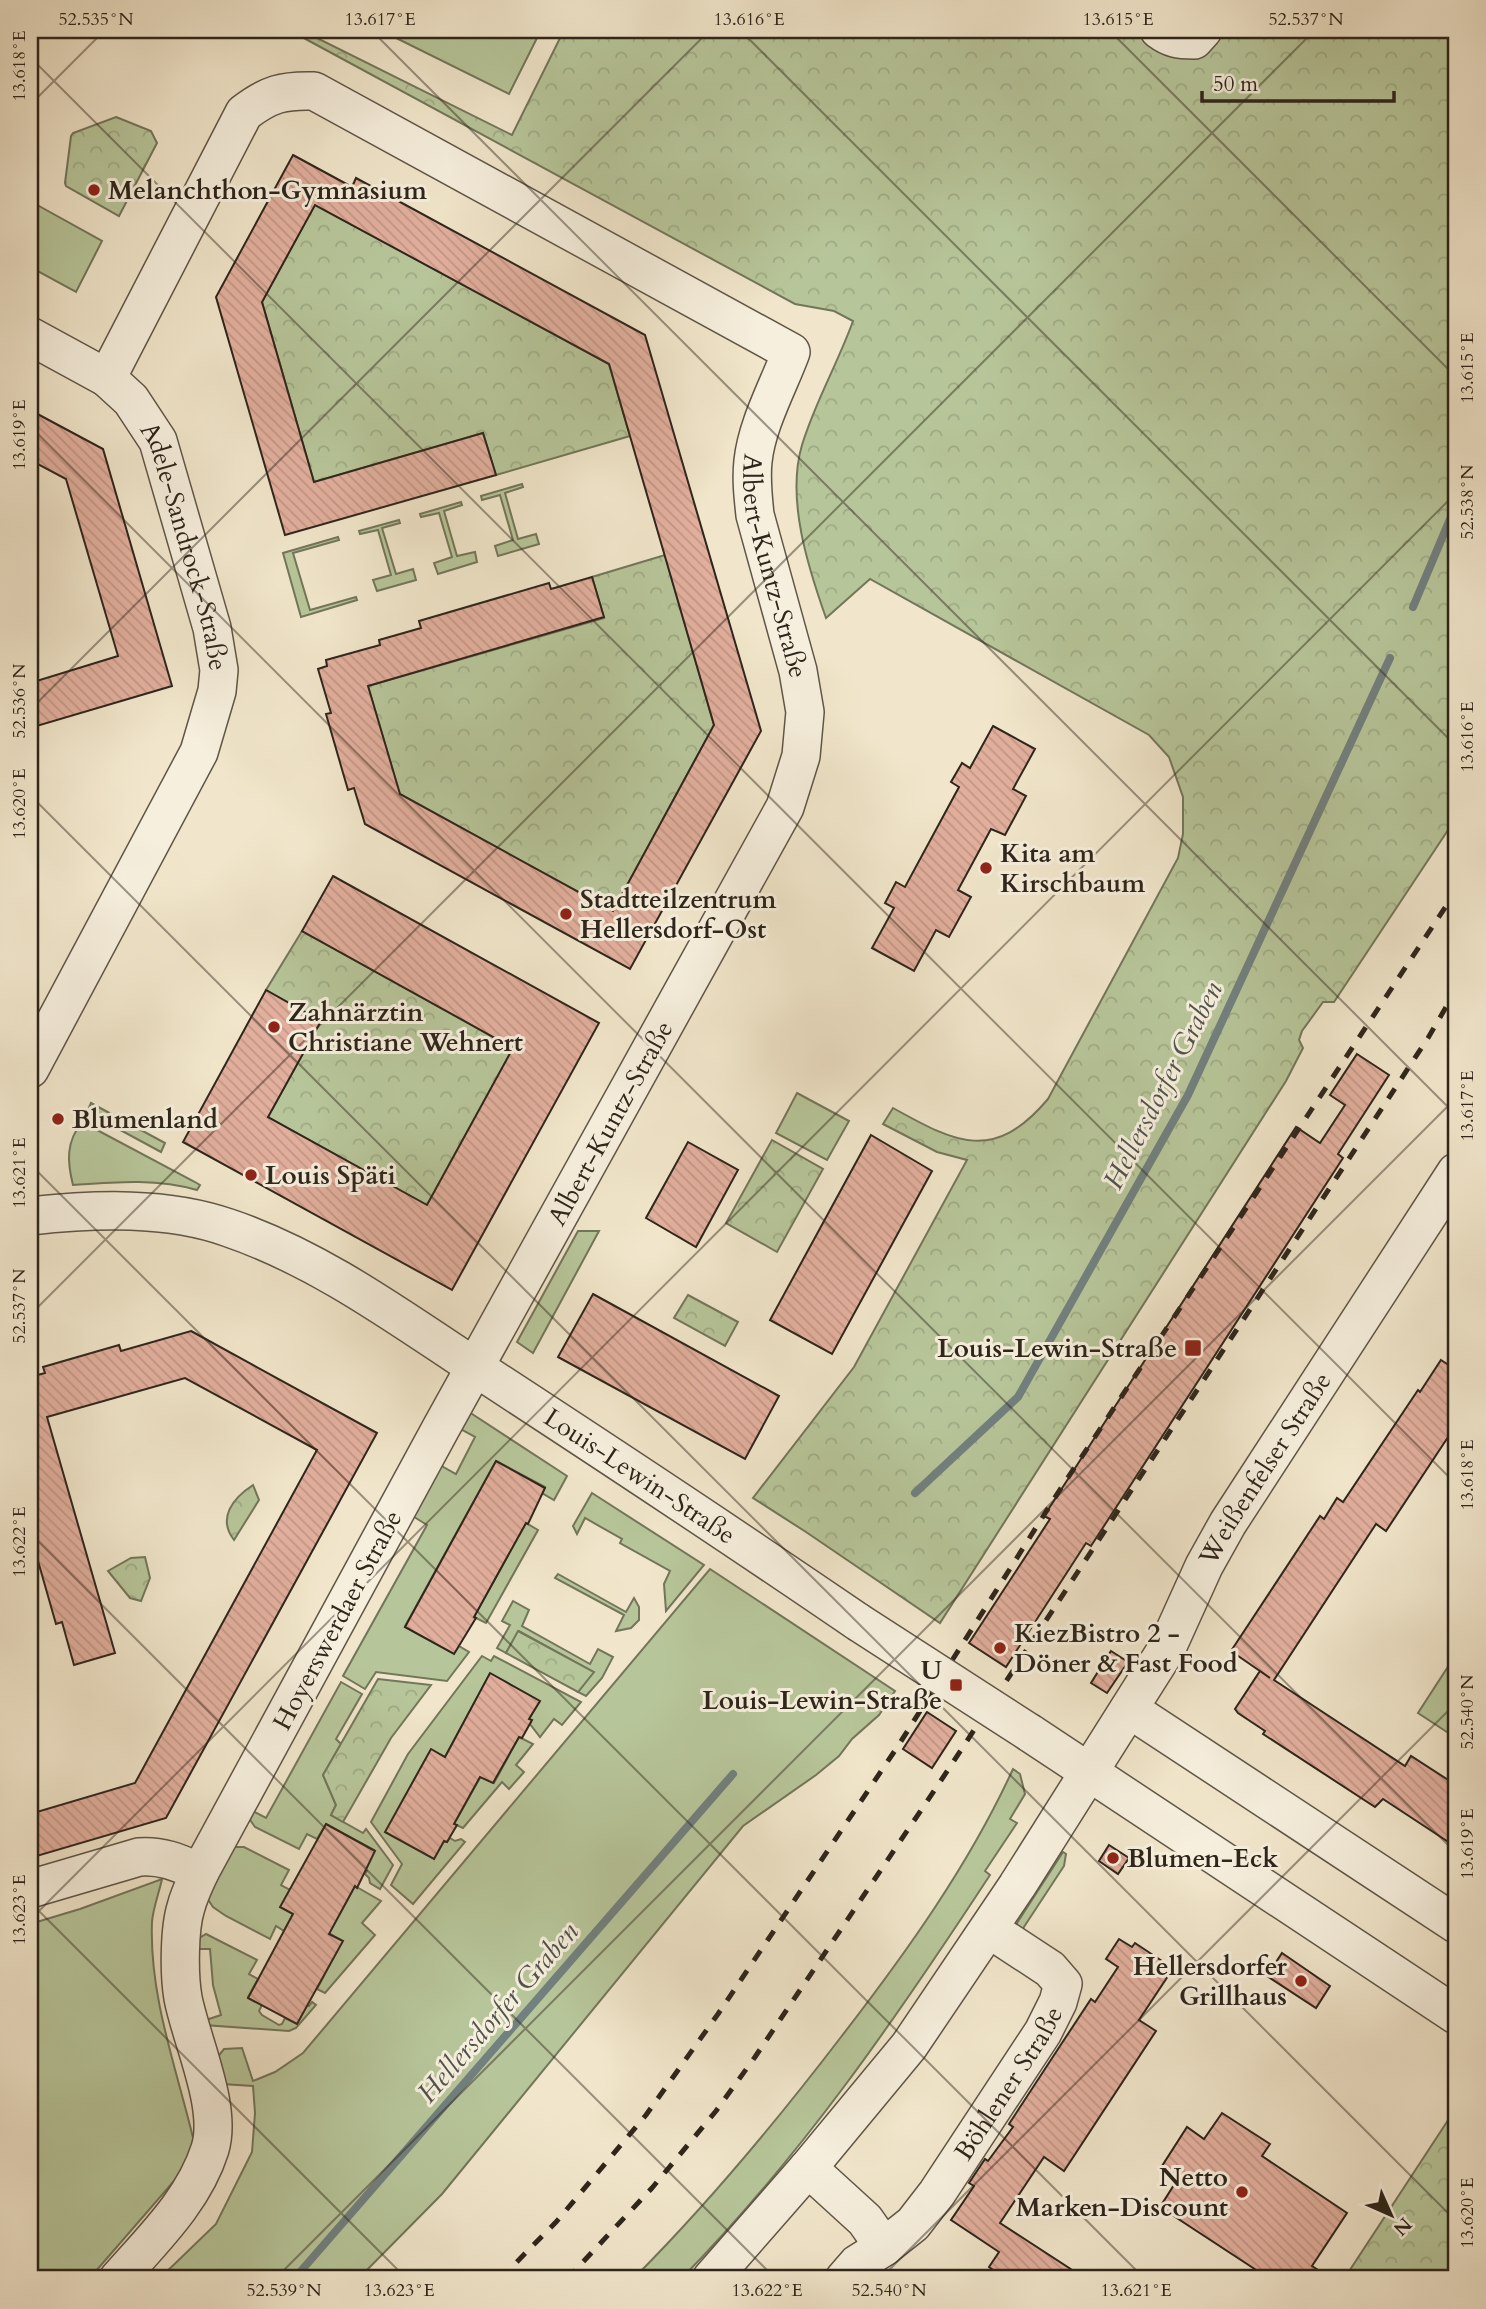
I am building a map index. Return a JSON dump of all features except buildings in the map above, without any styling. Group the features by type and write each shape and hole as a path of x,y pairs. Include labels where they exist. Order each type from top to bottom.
{"street":[{"path":"1159,30 1169,38 1180,40 1194,40 1203,30"},
{"name":"Albert-Kuntz-Straße","path":"107,377 244,113 272,95 291,90 314,91 791,352 764,420 754,458 752,490 755,515 805,712 801,756 785,807 475,1368"},
{"name":"Adele-Sandrock-Straße","path":"30,336 107,377 131,400 158,441 215,642 219,670 217,691 200,752 30,1069"},
{"name":"Weißenfelser Straße","path":"1090,1773 1166,1650 1204,1566 1228,1523 1450,1195"},
{"path":"30,1208 30,1216"},
{"name":"Louis-Lewin-Straße","path":"30,1216 127,1211 181,1216 227,1227 306,1261 356,1290 475,1368 1456,2015"},
{"name":"Hoyerswerdaer Straße","path":"118,2279 167,2223 197,2183 211,2146 212,2107 183,1995 184,1916 200,1872 475,1368"},
{"path":"1129,1709 1456,1924"},
{"path":"711,2279 909,2046 1090,1773"},
{"path":"30,1888 139,1857 170,1859 200,1872"},
{"name":"Böhlener Straße","path":"844,2279 858,2264 913,2224 937,2193 1043,2032 1058,2002 1063,1984 1050,1969 989,1929"},
{"path":"808,2168 864,2220 884,2247"}],"green space":[{"path":"289,30 301,30 512,135 564,30 1456,30 1456,818 1334,1002 1323,1002 1302,1031 1299,1040 1303,1048 1286,1081 940,1623 753,1498 854,1367 967,1160 937,1152 883,1124 893,1108 955,1137 974,1141 992,1139 1010,1132 1048,1099 1178,858 1183,834 1183,797 1169,757 1149,735 870,579 826,618 801,533 796,488 798,466 807,429 853,321 834,311 795,304"},
{"path":"380,30 541,30 509,94"},
{"path":"116,117 151,131 157,143 119,216 65,183 73,133"},
{"path":"320,195 336,216 609,364 630,436 496,475 483,433 314,482 262,302"},
{"path":"30,201 102,241 76,292 30,267"},
{"path":"522,484 523,487 505,493 518,539 536,534 539,544 498,556 495,546 513,540 500,495 482,500 481,496"},
{"path":"461,502 462,505 444,511 457,556 475,552 477,562 438,574 434,563 452,557 439,513 421,517 420,514"},
{"path":"399,520 400,523 382,528 396,574 413,569 416,580 377,591 373,580 391,575 378,530 360,534 359,531"},
{"path":"338,537 339,540 293,553 310,610 356,597 357,600 301,617 283,553"},
{"path":"665,555 714,725 613,911 400,795 368,686 604,618 592,577"},
{"path":"302,931 513,1048 427,1205 268,1117 321,1021 266,990"},
{"path":"797,1093 849,1121 827,1160 776,1133"},
{"path":"91,1103 165,1143 161,1152 87,1112"},
{"path":"82,1122 200,1185 197,1190 151,1182 73,1185 69,1152 73,1137"},
{"path":"772,1140 823,1169 777,1252 726,1223"},
{"path":"578,1231 599,1231 533,1353 517,1342"},
{"path":"688,1295 738,1322 725,1346 674,1318"},
{"path":"466,1410 567,1476 554,1500 542,1493 545,1487 496,1461 405,1626 454,1653 459,1646 469,1652 447,1681 376,1672 365,1689 343,1676 427,1525 411,1515 438,1464 456,1474 475,1437 457,1427"},
{"path":"253,1485 259,1500 234,1540 229,1532 227,1516 239,1496"},
{"path":"592,1493 704,1565 666,1611 664,1584 670,1571 620,1543 622,1539 585,1518 577,1534 573,1526"},
{"path":"526,1523 538,1530 486,1623 474,1617"},
{"path":"145,1557 150,1578 141,1601 130,1598 108,1571 131,1558"},
{"path":"710,1569 895,1691 879,1715 852,1739 839,1756 816,1775 743,1826 442,2194 358,2279 159,2279 216,2224 252,2152 255,2113 253,2086 222,2084 215,2060 224,2049 242,2048 253,2081 275,2072 303,2053"},
{"path":"558,1574 626,1612 634,1598 639,1607 639,1620 631,1628 616,1631 624,1615 555,1578"},
{"path":"513,1601 529,1610 522,1626 590,1664 598,1649 613,1657 602,1678 586,1696 578,1692 593,1672 519,1631 506,1653 497,1648 510,1625 502,1621"},
{"path":"518,1631 594,1672 578,1692 506,1653"},
{"path":"482,1656 491,1661 494,1656 581,1702 562,1725 554,1719 540,1737 529,1719 539,1701 490,1674 445,1757 431,1750 386,1832 434,1859 444,1841 447,1842 450,1838 465,1842 413,1904 391,1885 402,1864 371,1822 408,1754"},
{"path":"1453,1659 1456,1661 1456,1738 1418,1713"},
{"path":"378,1679 431,1685 391,1738 343,1822 331,1815 336,1805 323,1775"},
{"path":"341,1682 362,1694 336,1739 341,1744 323,1775 336,1805 331,1815 363,1833 366,1829 393,1865 380,1889 370,1883 365,1874 374,1850 326,1824 317,1839 307,1834 299,1849 255,1827 246,1814 249,1809 266,1818"},
{"path":"519,1737 533,1744 516,1765 524,1772 509,1789 502,1782 463,1828 454,1824 481,1776 494,1783"},
{"path":"1013,1769 1020,1774 1025,1794 1010,1819 1017,1823 985,1871 990,1875 846,2085 767,2184 681,2279 633,2279 741,2162 865,2005 935,1908 977,1840"},
{"path":"227,1847 244,1847 289,1870 281,1885 290,1890 293,1914 284,1931 276,1926 270,1939 213,1907 203,1892"},
{"path":"1063,1852 1066,1854 1064,1866 1018,1936 1017,1923"},
{"path":"162,1879 152,1922 155,1979 166,2035 195,2146 181,2173 89,2279 30,2279 30,1924"},
{"path":"355,1886 381,1901 362,1923 375,1935 325,1993 317,1989 342,1941 329,1933"},
{"path":"206,1934 257,1960 249,1974 258,1979 248,1997 262,2005 259,2011 262,2015 279,2025 285,2018 297,2024 307,2005 312,2002 316,2005 296,2028 289,2031 204,2025 203,2021 221,2015 213,1985 210,1949 192,1949 191,1943"},
{"path":"1456,2108 1456,2279 1344,2279"}],"waterway":[{"name":"Hellersdorfer Graben","path":"1413,607 1456,505"},
{"name":"Hellersdorfer Graben","path":"915,1493 1018,1397 1188,1095 1390,658"},
{"name":"Hellersdorfer Graben","path":"294,2279 733,1774"}],"railway":[{"path":"500,2279 557,2221 646,2115 718,2014 898,1746 1061,1488 1456,891"},
{"path":"567,2279 652,2188 716,2111 755,2057 940,1782 1428,1038 1456,990"}],"place":[{"name":"Melanchthon-Gymnasium","path":"94,190"},
{"name":"Kita am Kirschbaum","path":"986,868"},
{"name":"Stadtteilzentrum Hellersdorf-Ost","path":"566,914"},
{"name":"Zahnärztin Christiane Wehnert","path":"274,1027"},
{"name":"Blumenland","path":"58,1119"},
{"name":"Louis Späti","path":"251,1175"},
{"name":"Louis-Lewin-Straße","path":"1193,1348"},
{"name":"KiezBistro 2 - Döner & Fast Food","path":"1000,1648"},
{"name":"U Louis-Lewin-Straße","path":"956,1685"},
{"name":"Blumen-Eck","path":"1113,1858"},
{"name":"Hellersdorfer Grillhaus","path":"1301,1981"},
{"name":"Netto Marken-Discount","path":"1242,2192"}]}
